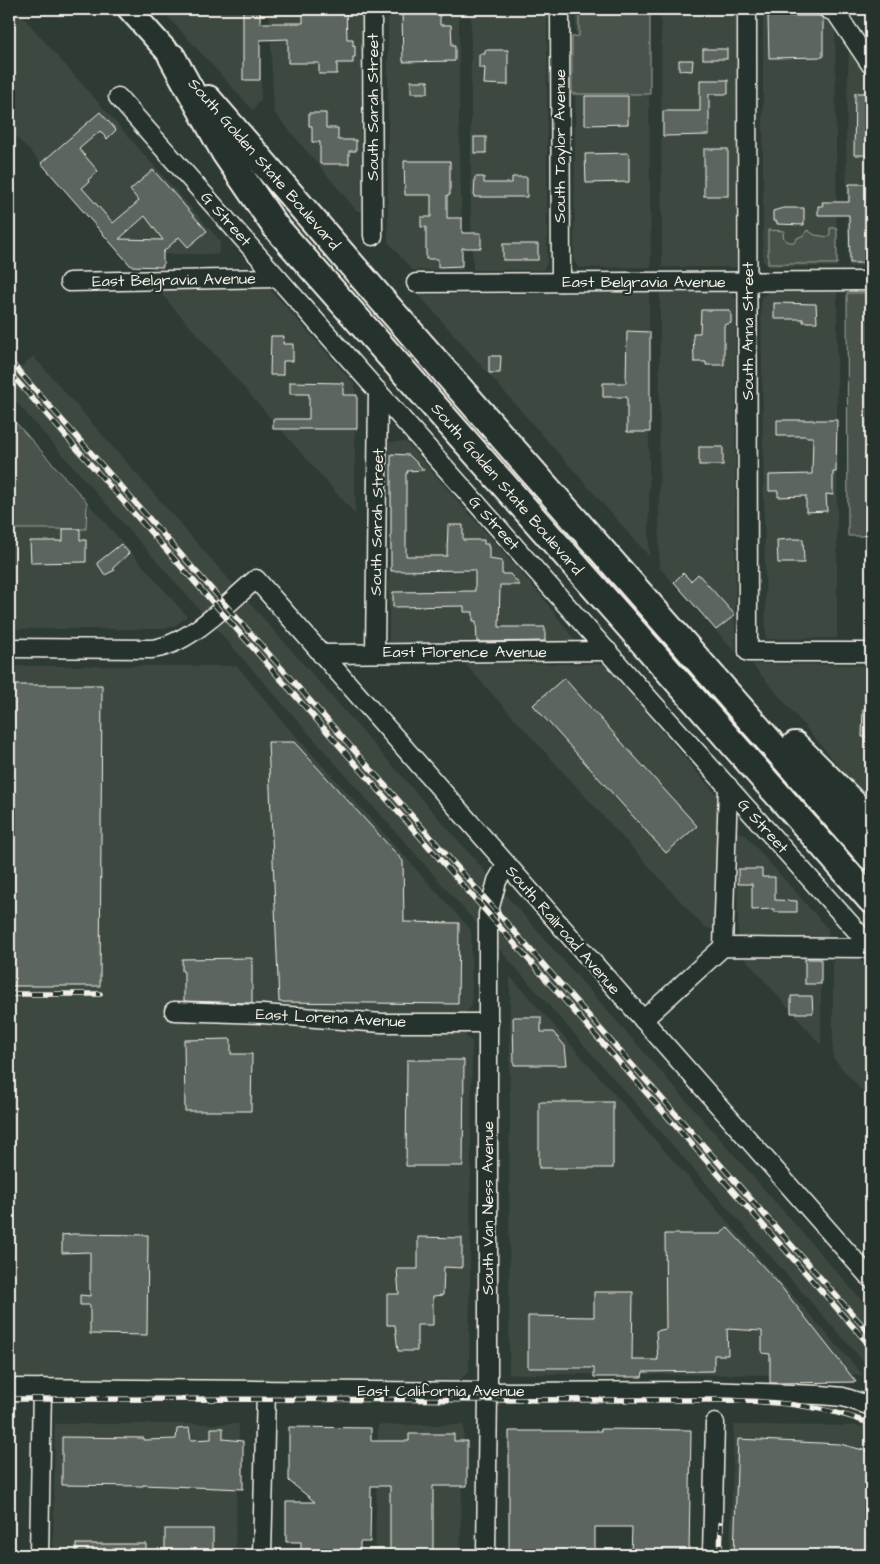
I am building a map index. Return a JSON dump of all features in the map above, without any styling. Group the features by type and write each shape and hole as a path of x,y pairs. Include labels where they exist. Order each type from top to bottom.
{"highway":[{"name":"South Golden State Boulevard","path":"172,57 388,308 871,857"},
{"name":"South Golden State Boulevard","path":"172,57 225,153 275,226 867,897"},
{"path":"592,539 841,792 871,819"}],"main road":[{"name":"South Golden State Boulevard","path":"129,9 172,57"}],"street":[{"name":"South Sarah Street","path":"372,9 373,236"},
{"name":"South Taylor Avenue","path":"560,9 561,282"},
{"name":"South Anna Street","path":"747,9 748,652 871,652"},
{"path":"827,9 836,13 871,65"},
{"name":"G Street","path":"118,97 871,948"},
{"name":"East Belgravia Avenue","path":"69,282 278,278"},
{"name":"East Belgravia Avenue","path":"416,283 871,281"},
{"name":"South Sarah Street","path":"375,652 378,391"},
{"name":"South Railroad Avenue","path":"9,648 150,649 168,646 187,637 256,579 871,1279"},
{"name":"East Florence Avenue","path":"321,654 608,651"},
{"path":"723,947 728,786"},
{"name":"South Van Ness Avenue","path":"486,1555 488,914 497,881 506,865"},
{"path":"643,1020 723,947 871,948"},
{"name":"East Lorena Avenue","path":"174,1011 263,1014 382,1023 489,1024"},
{"name":"East California Avenue","path":"9,1388 488,1392 705,1391 796,1393 843,1398 871,1406"},
{"path":"39,1555 42,1388"},
{"path":"262,1555 266,1390"},
{"path":"712,1555 715,1423"}],"shaded area":[{"path":"9,9 16,9 221,242 218,254 120,254 9,129"},
{"path":"161,9 261,9 261,99 253,110"},
{"path":"269,9 362,9 364,211 357,211 274,112"},
{"path":"388,9 459,9 459,119 463,270 412,270 388,242"},
{"path":"471,9 547,9 547,264 543,270 473,270 471,221"},
{"path":"576,9 648,9 651,267 579,268 574,262"},
{"path":"579,9 650,9 650,94 572,94 572,37 579,36"},
{"path":"661,9 736,9 736,267 662,267"},
{"path":"763,9 808,9 825,13 835,21 837,267 769,267 763,261"},
{"path":"849,45 871,77 871,266 848,267 846,136"},
{"path":"830,228 837,228 837,264 768,264 768,230 785,231 783,234 784,239 789,242 795,242 807,230 815,235 828,237"},
{"path":"157,289 270,289 355,385 355,514"},
{"path":"837,291 837,638 766,639 761,297 769,292"},
{"path":"730,292 736,299 735,652 659,567 660,293"},
{"path":"649,293 649,556 419,295"},
{"path":"847,293 871,293 871,536 848,536"},
{"path":"33,356 871,1311 871,1370 9,394 9,378"},
{"path":"9,415 87,502 86,529 9,529"},
{"path":"389,442 406,442 543,598 577,643 389,643"},
{"path":"87,502 187,616 175,626 163,629 9,629 9,529 86,529"},
{"path":"465,664 605,664 720,799 719,931 704,927"},
{"path":"752,664 871,665 871,792 861,792"},
{"path":"9,666 237,666 285,724 471,930 472,1006 466,1012 466,1037 472,1041 469,1371 458,1382 9,1379"},
{"path":"737,831 745,835 828,929 828,936 823,939 738,939"},
{"path":"741,954 821,954 821,1045 793,1013"},
{"path":"833,954 855,954 871,974 871,1101 833,1058"},
{"path":"510,976 863,1375 509,1374"},
{"path":"55,1424 239,1424 235,1555 53,1555"},
{"path":"378,1425 464,1425 460,1555 375,1555"},
{"path":"734,1425 871,1426 871,1555 730,1555"}],"building":[{"path":"243,9 260,9 260,23 303,23 303,9 346,9 347,39 353,39 353,46 355,45 353,63 337,63 337,74 319,74 319,63 288,63 288,39 260,40 260,80 243,80"},
{"path":"402,11 440,11 440,25 451,25 452,45 455,45 455,61 403,62"},
{"path":"768,16 820,16 823,19 823,57 769,58"},
{"path":"703,49 727,49 727,59 703,59"},
{"path":"485,50 508,50 508,85 484,84 485,68 479,68 479,54 485,54"},
{"path":"679,60 693,60 692,71 679,70"},
{"path":"700,80 728,80 728,94 709,94 709,135 663,136 663,111 700,111"},
{"path":"411,81 428,81 428,93 411,93"},
{"path":"855,93 871,93 871,155 854,155"},
{"path":"585,96 628,96 628,124 585,125"},
{"path":"100,112 116,130 107,139 100,131 79,149 98,171 82,188 113,223 139,201 130,190 153,170 207,231 188,247 179,237 163,252 163,267 131,266 41,163","holes":["145,216 163,240 119,239"]},
{"path":"309,113 326,113 326,128 338,128 338,140 356,140 356,151 349,151 349,164 320,164 320,142 312,142 312,126 309,126"},
{"path":"474,137 486,137 486,153 474,153"},
{"path":"704,149 728,149 728,196 704,196"},
{"path":"629,153 629,182 586,183 585,154"},
{"path":"404,161 450,161 450,195 447,195 447,218 462,218 462,233 481,233 481,248 462,248 462,266 438,267 438,259 426,259 426,227 421,227 421,217 431,217 431,195 405,195"},
{"path":"475,177 484,177 484,183 512,183 512,177 527,177 527,197 474,197"},
{"path":"849,184 871,184 871,263 850,263 849,215 818,215 818,206 823,206 822,202 849,202"},
{"path":"783,208 804,208 804,225 777,224 777,221 773,221 773,211"},
{"path":"503,244 538,244 538,260 503,260"},
{"path":"774,303 816,304 817,322 803,322 803,319 774,319"},
{"path":"701,310 729,310 731,312 731,323 724,325 724,365 706,365 706,362 694,362 693,333 700,333"},
{"path":"627,331 650,332 650,432 627,432 627,397 603,397 603,383 626,383"},
{"path":"271,336 284,336 283,344 293,344 293,361 283,361 283,375 270,375"},
{"path":"489,356 501,356 500,373 489,373"},
{"path":"290,382 343,383 343,395 357,395 357,429 273,429 273,419 309,419 309,394 290,394"},
{"path":"777,420 837,420 836,472 833,472 833,495 826,494 827,511 806,512 806,496 778,497 778,491 769,491 769,475 812,474 813,437 777,436"},
{"path":"699,447 723,447 723,465 699,465"},
{"path":"391,454 409,455 424,470 407,471 408,473 406,473 406,556 447,556 448,525 463,525 463,540 484,540 484,544 488,544 489,547 489,559 502,561 502,574 510,574 520,585 500,585 499,627 545,627 545,641 477,642 476,621 473,621 473,612 464,612 464,606 393,607 393,592 475,591 475,572 474,570 391,571"},
{"path":"63,529 80,529 80,540 86,540 86,562 31,563 30,541 63,541"},
{"path":"803,539 804,563 778,563 777,540"},
{"path":"121,544 129,553 113,568 115,570 105,575 97,563"},
{"path":"683,573 691,581 698,574 735,615 716,630 674,582"},
{"path":"564,678 697,826 666,853 533,705"},
{"path":"9,685 102,685 100,986 9,986"},
{"path":"863,709 871,709 871,737 862,737"},
{"path":"268,742 294,742 403,861 404,922 459,923 458,1004 279,1002"},
{"path":"738,869 762,869 762,877 775,877 775,900 797,901 797,912 774,912 774,909 752,910 752,884 738,884"},
{"path":"252,958 252,1003 184,1001 182,959"},
{"path":"805,959 821,959 821,984 805,984"},
{"path":"791,996 812,996 813,1013 791,1013"},
{"path":"513,1017 541,1017 541,1032 553,1032 565,1046 567,1065 514,1065"},
{"path":"231,1039 231,1054 252,1054 251,1111 185,1111 184,1040"},
{"path":"407,1060 464,1060 463,1166 406,1166"},
{"path":"539,1102 613,1102 613,1168 539,1168"},
{"path":"727,1227 779,1284 856,1382 770,1383 770,1354 762,1353 762,1331 727,1329 728,1355 714,1355 714,1371 643,1372 642,1377 594,1377 594,1368 528,1368 528,1316 594,1317 594,1292 633,1292 632,1360 658,1360 656,1331 666,1329 665,1234 721,1234"},
{"path":"62,1235 148,1235 147,1335 90,1334 90,1305 80,1305 80,1295 90,1296 90,1252 62,1253"},
{"path":"418,1237 462,1238 462,1268 444,1267 443,1295 433,1296 433,1325 417,1325 417,1351 398,1351 395,1325 387,1325 387,1294 399,1294 397,1269 418,1269"},
{"path":"289,1427 371,1428 371,1441 409,1441 409,1434 454,1434 454,1441 467,1441 467,1486 433,1486 433,1555 390,1555 390,1486 371,1486 370,1542 360,1542 360,1555 301,1555 301,1542 286,1542 286,1502 315,1502 289,1481"},
{"path":"189,1428 191,1440 211,1439 211,1428 223,1428 223,1439 243,1441 243,1489 143,1485 62,1485 62,1437 144,1438 144,1440 176,1439 177,1429"},
{"path":"601,1429 691,1430 689,1555 631,1555 632,1527 595,1527 595,1555 509,1555 509,1431 601,1431"},
{"path":"738,1439 840,1444 871,1452 871,1555 734,1555"},
{"path":"165,1529 213,1529 213,1555 165,1555"},
{"path":"76,1544 146,1544 146,1555 76,1555"}],"railway":[{"path":"9,360 871,1335"},
{"path":"9,372 871,1347"},
{"path":"9,994 100,994"},
{"path":"9,1399 735,1400 814,1408 852,1417 871,1424"},
{"path":"720,1555 721,1524"}]}
